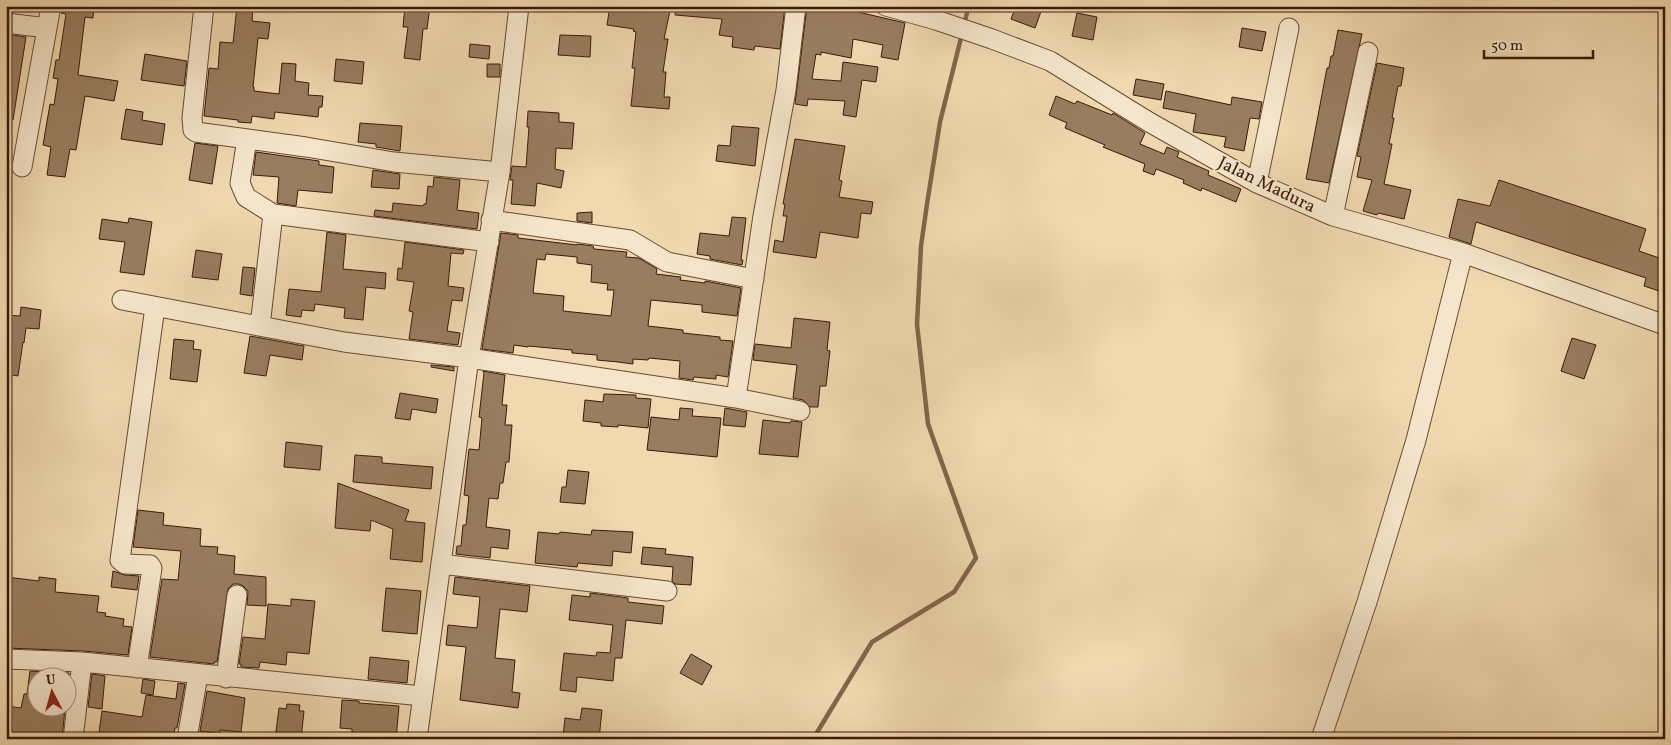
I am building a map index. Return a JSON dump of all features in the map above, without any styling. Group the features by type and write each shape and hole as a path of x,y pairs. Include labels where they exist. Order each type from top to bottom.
{"street":[{"path":"22,167 51,6"},
{"path":"204,6 192,125 193,130 196,132 394,162 500,172"},
{"path":"417,739 470,358 500,172 519,6"},
{"path":"736,398 763,216 786,90 796,6"},
{"name":"Jalan Madura","path":"886,6 936,20 1050,61 1149,122 1257,183 1333,216 1463,253 1665,325"},
{"path":"6,23 48,28"},
{"path":"1257,183 1289,28"},
{"path":"1333,216 1368,52"},
{"path":"247,139 240,183 246,197 273,214 489,242"},
{"path":"260,326 273,214"},
{"path":"491,220 630,240 668,262 754,279"},
{"path":"1321,739 1367,602 1416,440 1463,253"},
{"path":"122,300 344,342 470,358 736,398 800,411"},
{"path":"137,668 152,568 150,565 125,564 120,560 154,307"},
{"path":"441,564 668,592"},
{"path":"226,678 237,595"},
{"path":"6,659 82,662 226,678 422,696"},
{"path":"73,739 82,662"},
{"path":"187,739 198,675"}],"building":[{"path":"62,6 94,6 93,18 85,17 78,75 118,81 114,101 85,96 76,150 70,149 65,177 47,175 51,147 43,145 50,104 54,105 58,79 53,78 56,60 59,60 66,14 61,13"},
{"path":"237,6 253,6 252,21 270,23 268,39 258,38 254,91 279,94 282,63 296,64 295,81 309,83 308,95 323,96 322,107 319,107 318,117 275,112 274,119 252,116 251,123 204,116 209,68 218,69 220,42 233,43"},
{"path":"405,6 430,6 427,29 423,29 420,60 404,58 408,27 403,27"},
{"path":"610,6 645,6 656,8 657,6 671,6 664,39 668,39 663,72 666,72 664,97 670,97 669,109 631,106 635,68 632,68 636,32 633,31 634,29 607,25"},
{"path":"676,6 785,6 780,49 755,46 754,50 732,47 733,37 719,35 722,19 675,15"},
{"path":"807,6 855,6 854,11 905,23 898,60 881,57 883,45 853,39 851,58 821,52 821,55 816,54 812,79 841,81 843,62 878,67 876,82 862,80 856,117 843,115 845,101 808,99 807,106 795,104"},
{"path":"1016,6 1043,6 1035,28 1011,19"},
{"path":"1077,13 1097,17 1093,40 1072,36"},
{"path":"1242,28 1266,32 1262,51 1239,47"},
{"path":"1338,30 1362,34 1329,183 1306,179 1327,68 1329,68 1331,56 1333,56"},
{"path":"6,34 26,37 13,120 6,119"},
{"path":"560,35 591,36 590,57 558,55"},
{"path":"470,44 490,46 489,59 469,57"},
{"path":"145,54 187,61 184,86 141,80"},
{"path":"336,59 364,62 362,84 334,81"},
{"path":"1377,63 1404,68 1401,86 1398,86 1392,118 1394,118 1389,144 1392,144 1384,184 1411,190 1404,219 1363,211 1372,180 1357,177 1361,157 1357,156"},
{"path":"487,64 500,64 500,77 487,77"},
{"path":"1136,79 1164,84 1161,100 1133,95"},
{"path":"1166,91 1231,105 1232,97 1262,102 1259,119 1250,118 1244,151 1224,147 1226,137 1193,132 1196,114 1163,108"},
{"path":"1056,96 1075,104 1077,101 1112,115 1113,113 1145,133 1140,144 1164,154 1167,147 1179,152 1177,157 1209,171 1208,175 1241,189 1236,202 1202,188 1201,191 1183,183 1184,180 1156,169 1154,175 1143,171 1145,164 1103,147 1105,145 1065,128 1067,123 1049,115"},
{"path":"126,109 143,112 142,120 165,124 162,145 121,139"},
{"path":"528,111 559,113 559,122 574,123 572,149 556,148 555,169 564,171 561,188 537,183 535,206 511,204 513,180 510,180 512,166 526,167 529,127 527,127"},
{"path":"360,123 402,126 400,151 376,147 376,144 358,142"},
{"path":"732,126 759,128 755,166 716,161 718,145 730,146"},
{"path":"795,139 845,146 839,180 842,181 839,197 873,202 871,214 861,213 858,238 820,232 816,258 773,252 775,240 783,242 787,216 783,216 785,204 783,204"},
{"path":"195,143 218,146 212,184 189,180"},
{"path":"256,152 319,161 319,165 334,167 332,193 298,190 296,206 277,203 279,177 253,175"},
{"path":"373,170 400,174 399,189 371,187"},
{"path":"434,177 460,180 457,210 479,213 477,229 374,216 375,210 392,212 393,203 423,206 426,204 428,186 433,187"},
{"path":"1499,180 1646,229 1639,251 1665,260 1665,293 1644,286 1646,278 1476,222 1471,244 1449,237 1458,199 1490,206"},
{"path":"592,212 592,223 577,221 577,213"},
{"path":"732,217 746,218 742,265 710,259 710,256 697,254 700,233 729,236"},
{"path":"129,218 152,222 144,275 120,272 125,242 99,239 102,219 128,223"},
{"path":"327,232 346,235 343,269 386,273 385,289 366,287 363,320 344,318 345,308 315,304 314,311 302,310 301,317 286,315 289,289 321,292"},
{"path":"501,233 518,235 518,238 593,246 594,249 627,252 626,257 639,258 657,269 656,274 681,277 680,280 705,283 705,281 741,288 737,316 702,312 702,305 651,300 648,326 683,330 683,333 720,337 720,340 733,341 728,377 716,375 716,379 694,377 693,380 679,378 680,361 649,358 648,360 633,359 633,364 597,360 597,355 572,353 572,350 514,345 513,353 482,349","holes":["546,254 577,257 577,263 592,265 591,282 608,284 607,290 614,290 611,316 563,311 564,296 533,293 537,259 545,260"]},
{"path":"405,242 464,250 463,254 451,253 448,286 464,288 462,301 452,300 447,331 460,333 458,345 409,339 413,312 409,311 414,282 397,280 398,268 402,269"},
{"path":"196,250 222,254 218,280 192,277"},
{"path":"243,267 255,268 252,296 240,294"},
{"path":"21,307 41,310 39,329 26,328 18,376 6,374 6,315 20,316"},
{"path":"794,318 830,322 827,350 830,351 826,386 820,386 818,407 810,407 803,400 793,398 797,365 753,360 755,344 791,348"},
{"path":"250,336 304,346 302,360 270,355 266,376 244,373"},
{"path":"1572,338 1596,345 1584,379 1561,371"},
{"path":"174,339 194,341 193,349 201,350 197,382 170,379"},
{"path":"431,365 454,367 454,371 431,367"},
{"path":"483,371 505,375 502,405 507,405 505,425 512,425 509,462 506,462 503,483 500,483 498,499 489,498 486,527 510,530 508,549 491,547 490,558 456,554 457,546 461,546 463,525 466,525 469,496 464,495 469,449 479,450 482,418 479,417"},
{"path":"400,393 438,399 436,413 412,409 410,420 395,418"},
{"path":"604,394 636,395 636,398 651,399 648,428 618,425 618,427 601,426 601,423 583,421 585,400 603,402"},
{"path":"680,408 693,409 692,416 721,418 717,457 647,450 651,417 679,420"},
{"path":"725,408 747,412 745,427 723,425"},
{"path":"763,420 790,423 791,421 802,422 798,457 759,454"},
{"path":"286,442 322,446 320,470 284,467"},
{"path":"355,455 382,457 382,463 433,467 431,489 353,482"},
{"path":"568,470 589,472 585,504 560,502 562,487 566,487"},
{"path":"338,483 409,510 405,521 425,523 422,562 390,559 393,529 371,520 370,531 335,528"},
{"path":"138,510 164,513 163,525 201,529 200,546 218,547 217,554 235,556 234,574 266,577 266,606 247,605 248,591 239,584 233,584 228,589 217,662 214,662 214,664 150,657 162,579 178,580 181,551 133,547"},
{"path":"592,530 633,532 631,553 613,551 612,566 578,563 577,567 535,563 538,532 591,535"},
{"path":"643,547 666,549 665,554 693,557 691,585 675,584 672,581 673,567 641,564"},
{"path":"113,571 125,575 139,576 137,590 111,587"},
{"path":"6,577 39,581 39,577 56,579 55,592 99,596 97,612 106,613 105,616 124,619 123,626 132,627 128,655 6,648 10,604 6,604"},
{"path":"455,577 530,586 527,612 500,609 495,658 515,660 512,692 520,693 518,708 460,700 466,647 446,645 448,625 477,628 480,597 453,594"},
{"path":"386,588 421,591 417,634 382,631"},
{"path":"590,593 628,598 628,602 664,606 662,624 626,620 622,658 615,658 613,681 577,677 576,692 560,690 564,653 596,656 597,652 610,653 613,625 569,620 572,595 590,597"},
{"path":"291,599 315,601 309,654 287,652 286,665 260,662 259,668 241,667 241,664 239,664 243,637 265,639 268,604 291,606"},
{"path":"691,654 712,666 702,685 680,673"},
{"path":"370,657 409,661 407,683 368,679"},
{"path":"92,674 105,676 102,709 88,707"},
{"path":"143,679 155,681 153,695 141,693"},
{"path":"178,683 185,684 177,728 175,728 173,739 98,739 102,711 142,717 146,695 176,699"},
{"path":"28,686 28,718 64,718 62,739 33,739 6,734 6,706 21,708 24,694 27,694"},
{"path":"207,691 245,698 241,732 220,730 220,734 200,731"},
{"path":"342,700 399,706 396,739 352,739 352,729 340,728"},
{"path":"287,704 300,705 299,711 304,711 301,739 275,739 279,708 286,709"},
{"path":"582,708 602,710 599,739 563,737 565,718 580,720"}],"waterway":[{"path":"964,24 969,6"},
{"path":"813,739 872,642 954,592 976,558 928,424 917,324 921,246 927,204 940,122 962,34"}]}
